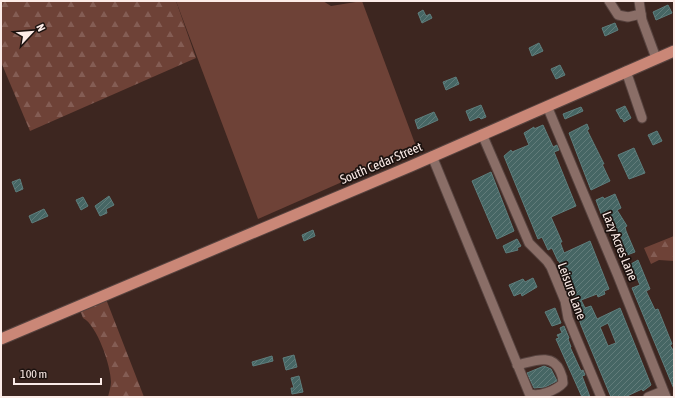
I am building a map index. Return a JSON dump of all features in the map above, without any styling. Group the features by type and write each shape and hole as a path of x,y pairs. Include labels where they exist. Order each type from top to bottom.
{"main road":[{"name":"South Cedar Street","path":"1,339 432,156 674,51"}],"street":[{"path":"609,1 618,15 628,17 641,14"},
{"path":"639,1 641,14 656,58"},
{"path":"626,71 642,118"},
{"name":"Lazy Acres Lane","path":"547,106 618,276 665,394"},
{"name":"Leisure Lane","path":"482,134 529,243 551,267 565,301 568,318 601,397"},
{"path":"432,156 529,393 533,396 559,387 563,383 560,369 552,361 546,359 518,365"},
{"path":"648,397 665,394"}],"green space":[{"path":"1,1 176,1 196,58 30,131 1,62"},
{"path":"176,1 323,1 331,6 362,1 417,149 258,219"},
{"path":"674,236 674,261 659,260 651,264 644,248"},
{"path":"106,299 144,397 108,397 111,382 109,366 98,337 88,322 83,318 80,310"}],"building":[{"path":"668,5 672,13 656,20 653,12"},
{"path":"423,10 426,16 430,14 432,18 422,23 418,13"},
{"path":"615,23 618,30 605,36 602,28"},
{"path":"539,43 543,51 532,56 529,48"},
{"path":"560,65 565,75 556,79 551,69"},
{"path":"456,77 459,84 446,90 443,82"},
{"path":"481,105 486,117 481,119 479,117 470,121 466,111"},
{"path":"625,106 631,118 624,122 616,110"},
{"path":"581,107 583,111 565,119 563,114"},
{"path":"434,112 438,120 418,129 415,120"},
{"path":"587,124 589,129 587,130 604,164 602,164 610,181 591,190 569,133"},
{"path":"543,125 553,147 557,145 559,150 554,152 576,206 551,217 562,242 560,242 564,253 590,241 609,289 604,291 605,294 598,297 597,294 581,300 585,308 591,306 597,319 620,308 651,385 643,391 642,389 625,397 611,397 581,325 576,309 579,308 559,261 552,248 548,250 542,237 538,239 504,156 511,150 512,152 529,145 524,133 534,127 534,129","holes":["608,323 616,343 608,346 600,327"]},
{"path":"657,131 662,141 653,145 648,135"},
{"path":"634,148 645,173 629,179 618,155"},
{"path":"491,172 514,231 497,239 472,181"},
{"path":"20,179 23,189 16,192 12,182"},
{"path":"615,194 621,208 617,210 627,226 625,227 626,231 635,252 627,255 626,251 623,252 621,246 623,245 622,240 611,215 602,216 596,200 603,197 604,199"},
{"path":"109,196 114,205 106,209 107,213 100,216 95,206"},
{"path":"83,197 88,206 81,210 76,200"},
{"path":"44,209 48,216 32,223 29,216"},
{"path":"313,230 315,236 304,241 302,235"},
{"path":"517,239 521,246 517,248 518,250 506,253 503,246"},
{"path":"638,260 650,289 646,291 655,310 658,309 672,344 670,345 674,352 674,389 632,288 640,285 634,271 632,272 630,268 632,267 631,264"},
{"path":"533,278 537,287 522,296 521,293 514,296 509,285 523,279 525,282"},
{"path":"555,308 561,323 552,326 545,312"},
{"path":"564,326 569,338 570,347 581,371 583,370 585,375 582,376 590,397 582,397 556,339 559,338 557,335 562,333 560,328"},
{"path":"294,355 297,367 286,370 283,358"},
{"path":"272,356 273,361 253,366 252,362"},
{"path":"544,366 551,369 557,381 545,387 534,388 527,373"},
{"path":"299,376 303,392 292,394 291,388 294,388 291,378"}]}
